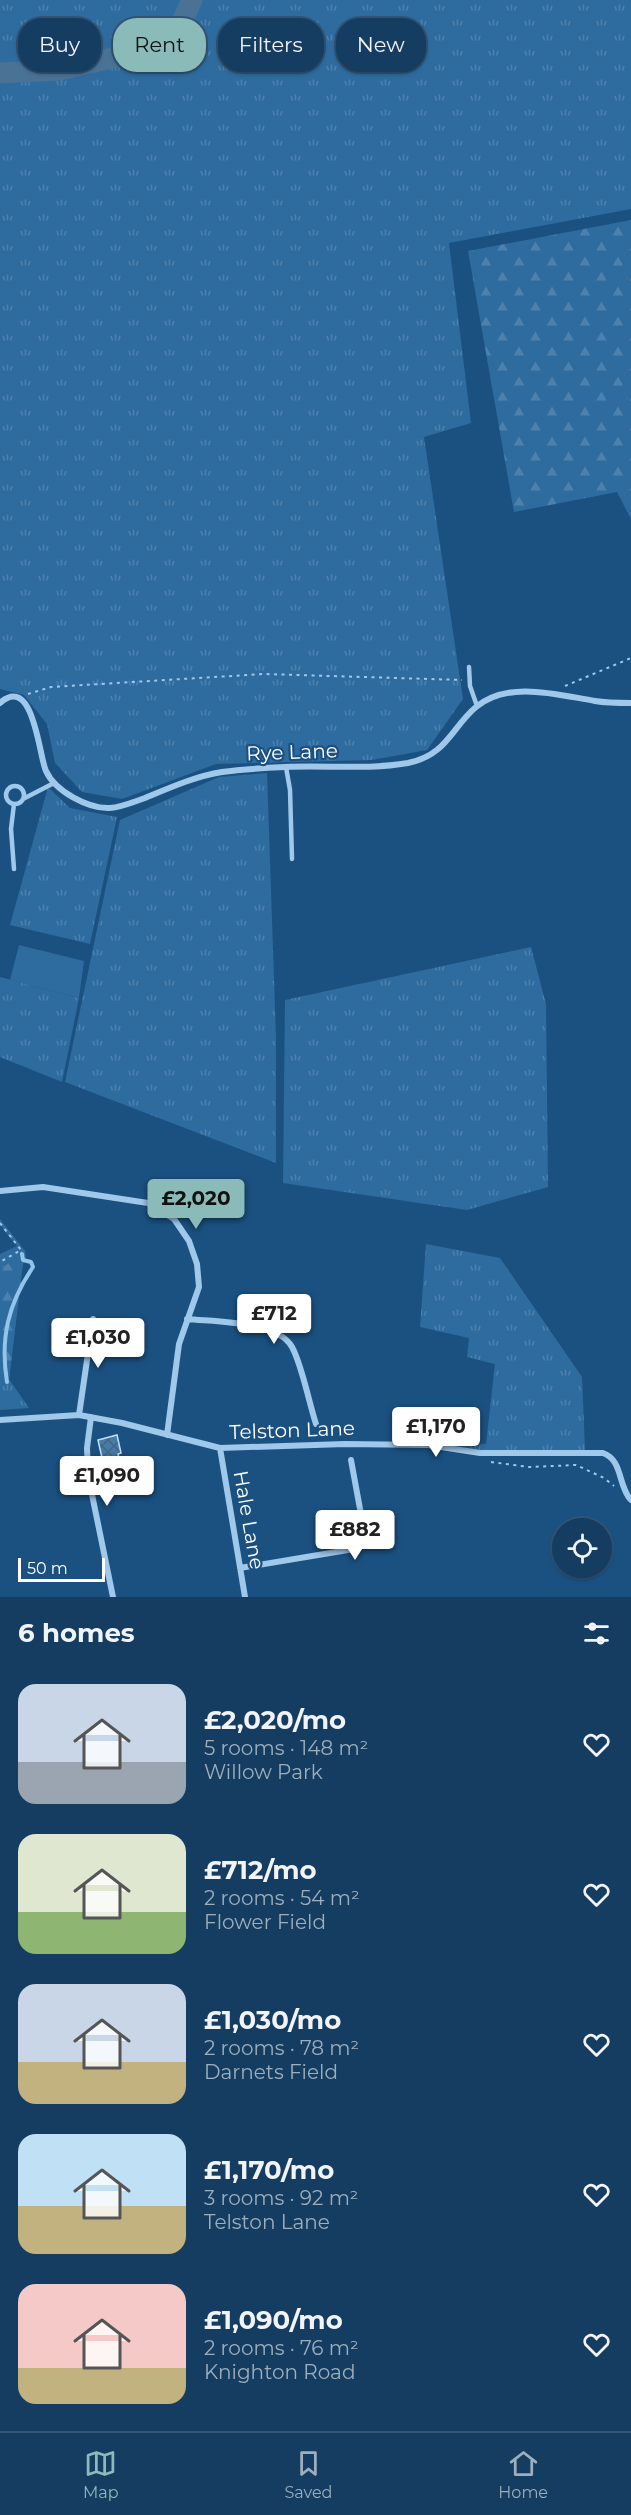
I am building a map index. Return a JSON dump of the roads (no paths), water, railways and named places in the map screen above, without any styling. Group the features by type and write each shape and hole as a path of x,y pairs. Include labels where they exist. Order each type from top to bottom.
{"street":[{"name":"Rye Lane","path":"54,783 63,792 80,800 107,808 124,806 171,787 220,772 286,766 377,765 418,760 438,749 477,706 496,696 551,692 597,701 631,704"},
{"path":"0,703 7,698 18,699 28,707 34,721 43,765 54,783"},
{"path":"0,1191 43,1187 148,1203 174,1219 189,1241 197,1264 199,1287 179,1344 167,1435"},
{"path":"79,1415 93,1319"},
{"path":"187,1319 264,1328 281,1335 292,1346 316,1424"},
{"name":"Telston Lane","path":"0,1420 79,1415 220,1448 428,1444 480,1453 603,1453 611,1456 615,1461 626,1495 631,1500"},
{"path":"91,1417 87,1448 88,1475 113,1597"},
{"name":"Hale Lane","path":"220,1448 245,1597"},
{"path":"240,1568 354,1549 362,1544 365,1536 351,1460"}],"lane":[{"path":"469,667 470,686 477,706"},
{"path":"286,766 290,790 292,859"},
{"path":"23,799 24,793 20,788 11,787 7,791 8,802 14,804 54,783"},
{"path":"14,804 10,829 14,869"}],"waterway":[{"path":"0,73 59,70 112,58 157,53 166,48 174,39 192,0"},
{"path":"7,1382 5,1351 8,1322 17,1294 33,1267 31,1262 23,1260 22,1254"}]}
